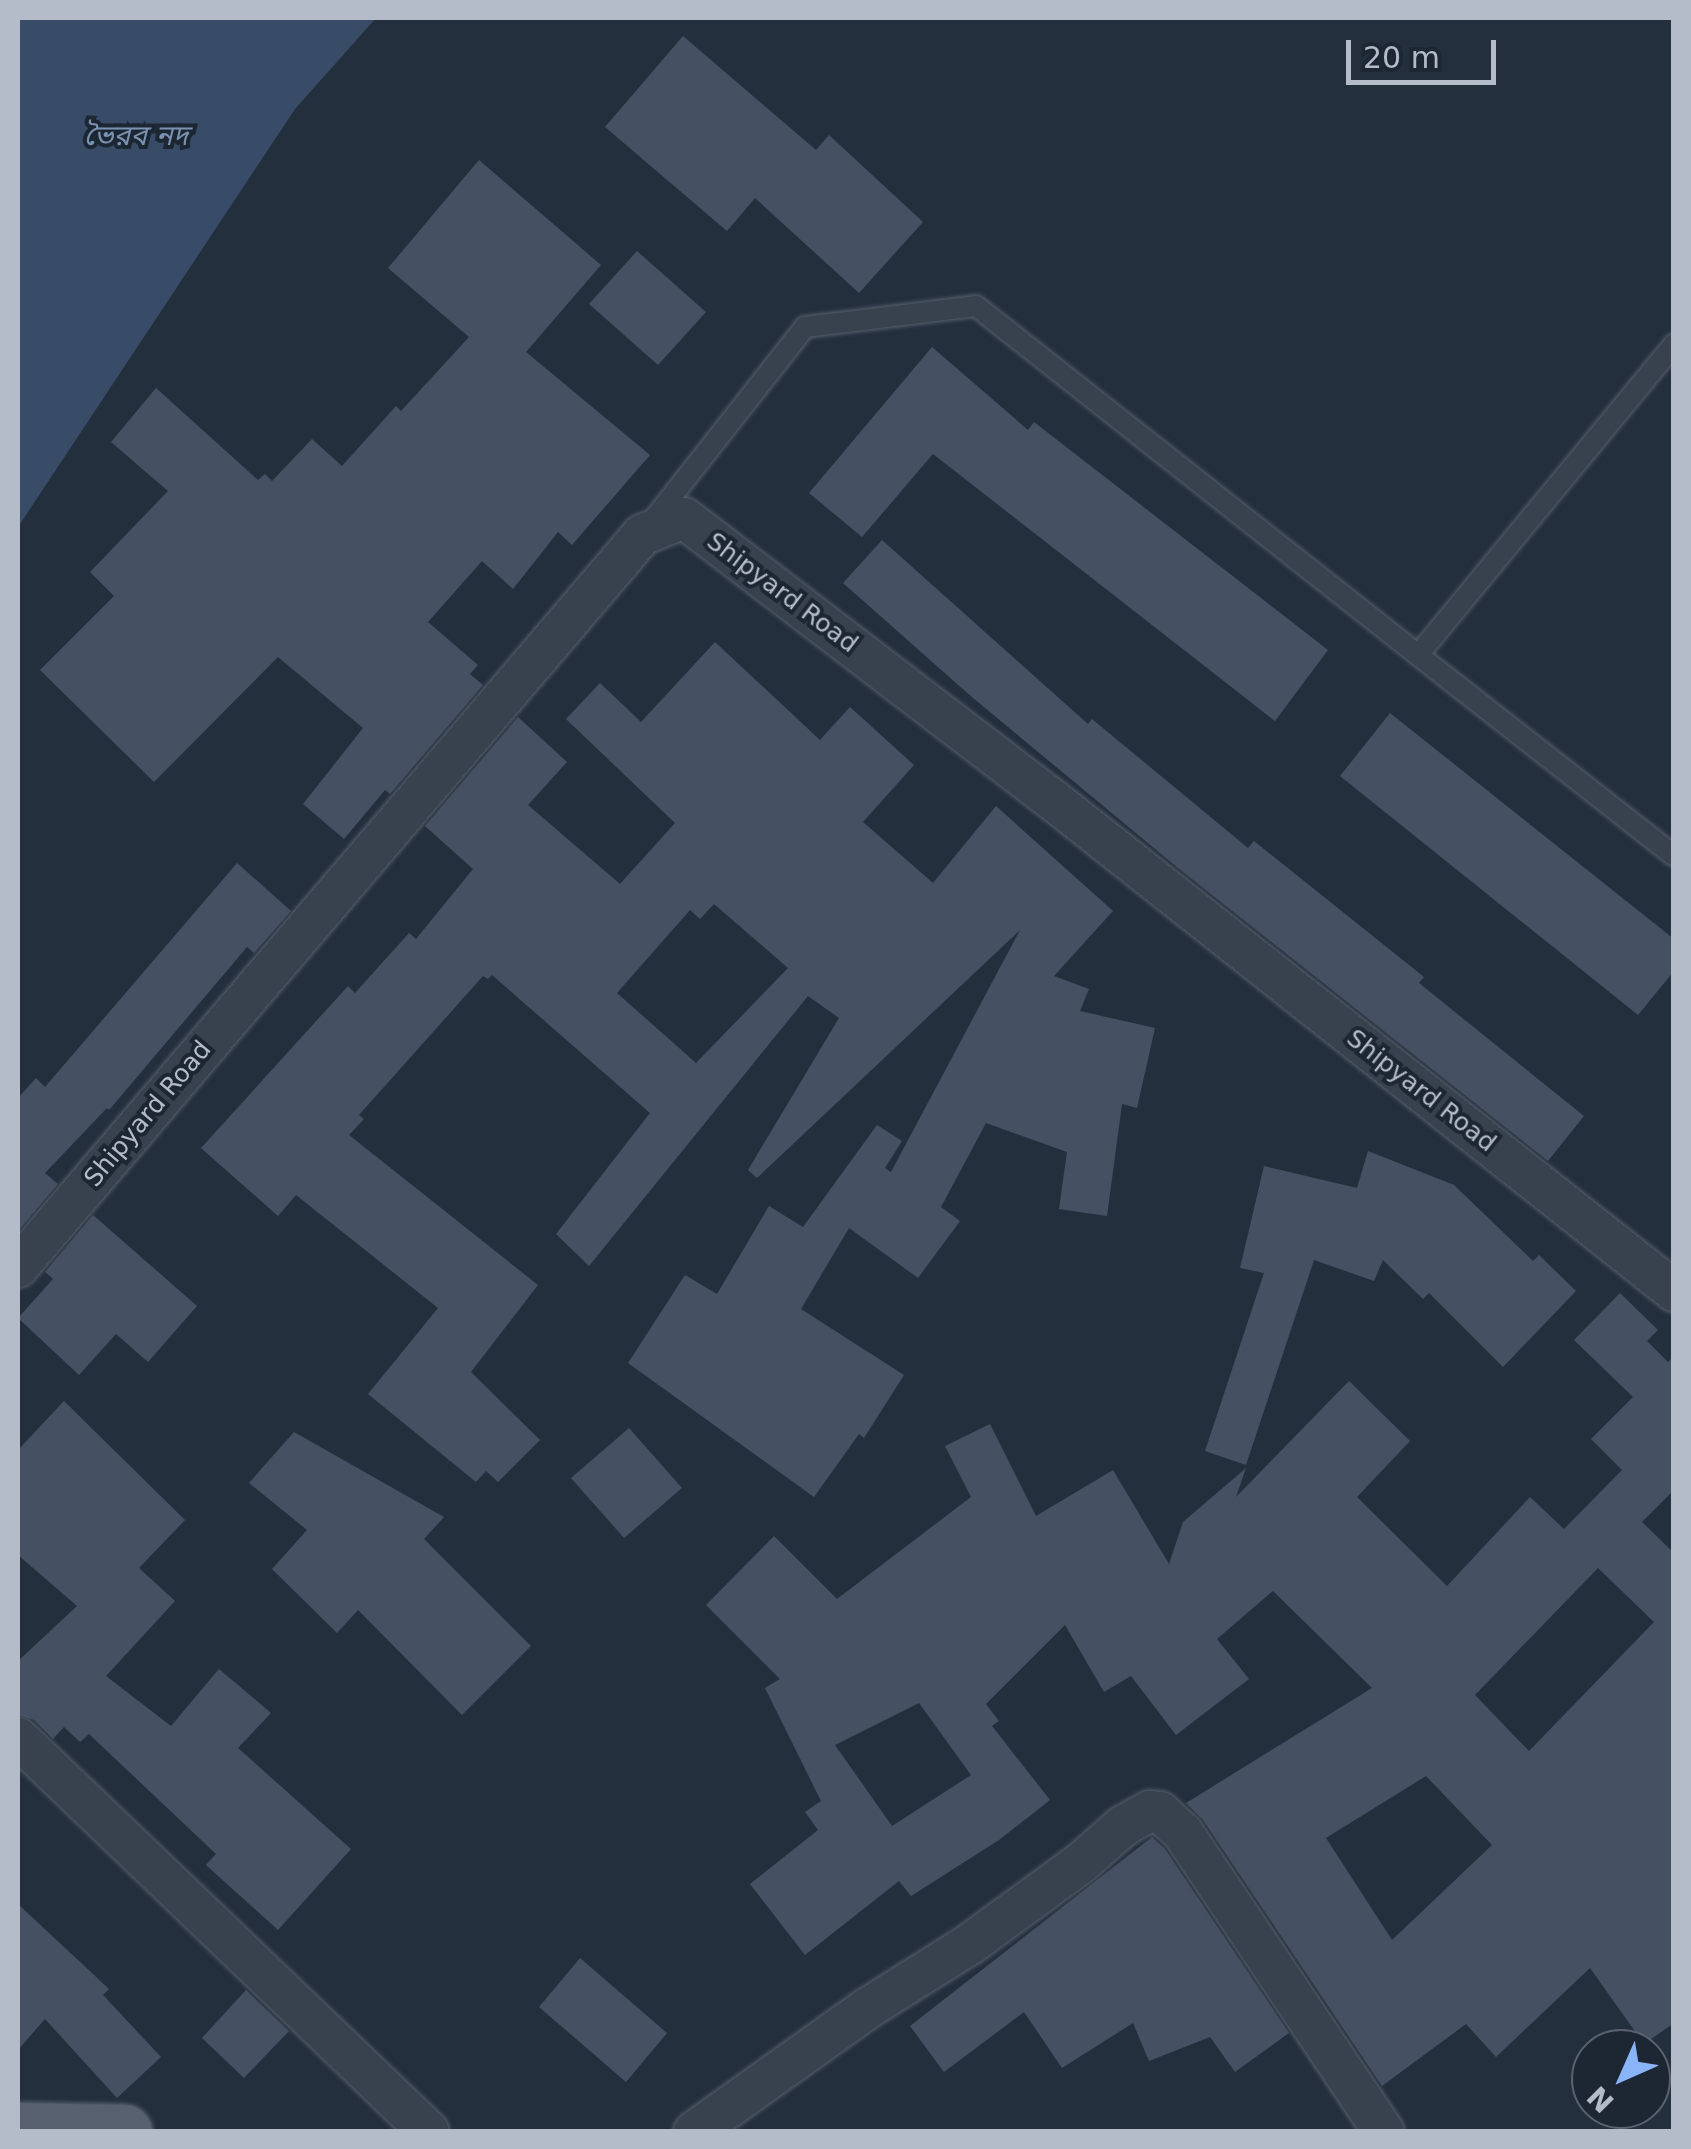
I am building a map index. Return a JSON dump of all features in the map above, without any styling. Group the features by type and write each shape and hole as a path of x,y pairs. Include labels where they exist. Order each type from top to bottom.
{"main road":[{"path":"18,2130 124,2132"}],"street":[{"name":"Shipyard Road","path":"18,1267 642,535 684,518 1053,800 1674,1291"},
{"path":"18,1738 428,2132"},
{"path":"694,2132 868,2008 970,1944 1081,1863 1122,1826 1150,1811 1160,1812 1192,1845 1384,2132"}],"lane":[{"path":"642,535 804,328 976,306 1674,856"},
{"path":"1418,655 1674,344"}],"water":[{"name":"ভৈরব নদ","path":"18,18 376,18 295,109 18,527"}],"building":[{"path":"683,36 816,150 829,135 923,222 859,293 755,198 727,231 605,127"},
{"path":"479,160 601,265 526,352 650,455 572,545 558,532 513,589 482,561 428,622 478,665 470,674 483,685 390,794 385,790 344,839 303,804 363,728 278,657 154,782 40,670 114,596 90,572 168,491 111,442 156,388 258,480 265,474 272,481 312,439 342,466 396,406 401,411 469,337 388,268"},
{"path":"637,251 706,312 658,365 589,304"},
{"path":"932,347 1028,430 1034,422 1328,650 1275,721 933,454 862,537 809,493"},
{"path":"882,540 1088,724 1092,719 1248,848 1254,841 1424,977 1419,983 1584,1116 1548,1161 1178,868 973,698 843,583"},
{"path":"715,642 820,740 850,707 914,765 863,822 933,883 996,806 1113,911 1054,976 1089,989 1080,1011 1155,1028 1137,1108 1122,1104 1107,1216 1059,1209 1067,1152 986,1123 941,1207 960,1221 918,1278 849,1228 801,1309 904,1375 864,1438 859,1434 814,1497 628,1363 685,1275 717,1294 769,1206 803,1227 877,1125 902,1141 885,1168 891,1172 1020,930 757,1178 748,1170 839,1018 808,996 589,1266 556,1234 650,1113 492,975 488,979 483,976 359,1115 364,1119 349,1135 538,1285 471,1372 540,1440 498,1482 486,1471 476,1482 368,1394 438,1308 296,1195 278,1216 201,1148 348,986 355,993 409,933 416,939 473,869 425,826 518,717 567,762 528,805 620,884 675,823 566,719 600,683 641,722","holes":["714,904 788,968 696,1063 617,993 690,910 700,919"]},
{"path":"1390,713 1674,939 1674,971 1638,1015 1340,776"},
{"path":"237,863 291,911 254,953 247,947 109,1110 45,1173 58,1184 18,1231 18,1098 36,1078 45,1087"},
{"path":"1368,1151 1454,1185 1533,1261 1539,1255 1576,1291 1503,1367 1429,1293 1423,1299 1383,1260 1374,1281 1314,1260 1246,1465 1205,1451 1264,1273 1240,1268 1264,1166 1357,1188"},
{"path":"93,1215 197,1306 148,1362 116,1334 79,1375 18,1318 53,1279 45,1272"},
{"path":"1620,1293 1658,1330 1647,1341 1668,1362 1674,1356 1674,1490 1642,1522 1674,1553 1674,2023 1665,2029 1633,2029 1590,1968 1496,2057 1466,2024 1382,2086 1203,1820 1186,1803 1372,1688 1273,1591 1217,1639 1249,1679 1176,1735 1131,1676 1104,1692 1065,1625 986,1704 999,1721 992,1726 1050,1800 999,1840 911,1896 899,1881 805,1955 750,1884 818,1830 805,1812 821,1801 765,1688 780,1679 706,1605 774,1536 837,1599 971,1497 945,1446 990,1424 1036,1516 1113,1470 1169,1564 1183,1522 1246,1468 1236,1497 1349,1381 1410,1441 1357,1497 1447,1586 1530,1497 1564,1529 1622,1470 1591,1439 1633,1397 1574,1340","holes":["1598,1568 1654,1622 1529,1751 1475,1695","919,1703 971,1775 892,1826 835,1745","1426,1776 1492,1845 1392,1940 1326,1838"]},
{"path":"64,1401 185,1520 139,1568 175,1601 106,1676 171,1726 219,1669 271,1713 238,1748 351,1849 278,1930 206,1865 216,1854 89,1734 80,1742 64,1727 53,1739 34,1720 18,1715 18,1661 77,1606 18,1555 18,1450"},
{"path":"629,1428 682,1488 624,1538 571,1478"},
{"path":"294,1432 444,1517 424,1539 531,1646 462,1715 358,1610 337,1633 272,1569 307,1530 249,1483"},
{"path":"1152,1837 1165,1849 1289,2033 1235,2072 1210,2037 1149,2061 1133,2023 1062,2068 1024,2012 944,2072 910,2026"},
{"path":"18,1904 109,1989 103,1995 161,2057 117,2098 45,2019 18,2050"},
{"path":"580,1958 667,2033 626,2082 539,2007"},
{"path":"246,1990 289,2031 244,2078 202,2038"}]}
